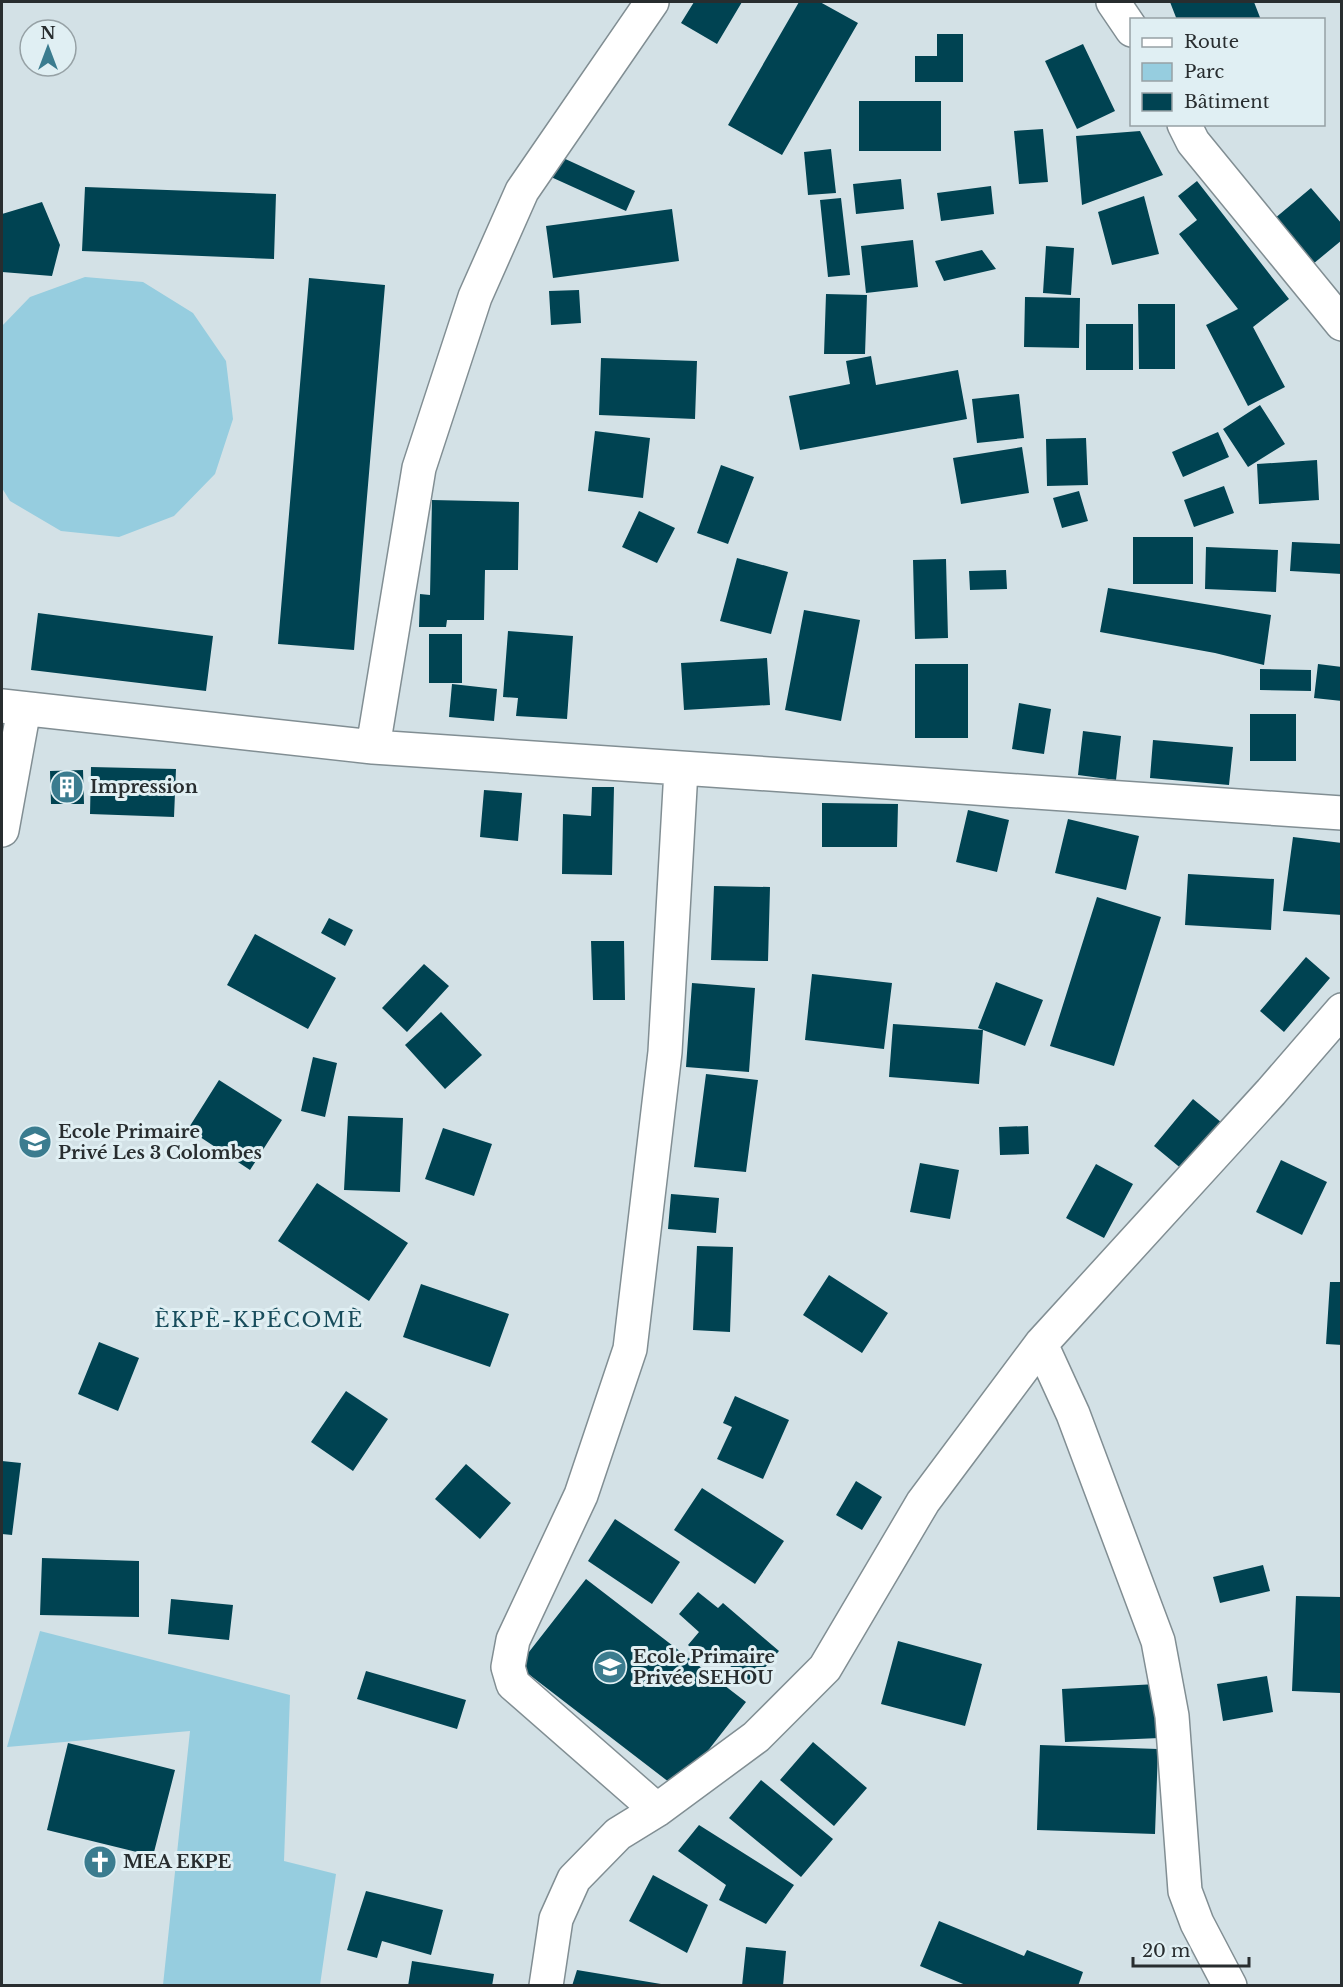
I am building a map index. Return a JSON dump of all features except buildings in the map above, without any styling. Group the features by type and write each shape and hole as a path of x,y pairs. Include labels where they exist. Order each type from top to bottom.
{"street":[{"path":"373,747 419,468 475,297 522,191 652,2"},
{"path":"1113,2 1130,28"},
{"path":"1185,126 1193,142 1341,324"},
{"path":"2,830 13,708 373,747 681,770 1341,813"},
{"path":"657,1810 513,1684 508,1667 513,1640 581,1495 630,1349 665,1052 681,770"},
{"path":"546,1986 556,1919 574,1879 618,1834 657,1810 756,1737 825,1668 923,1502 1041,1344 1271,1092 1341,1010"},
{"path":"1041,1344 1072,1413 1158,1641 1172,1716 1185,1891 1197,1923 1230,1986"}],"green space":[{"path":"85,277 143,282 193,313 226,361 233,419 215,474 174,516 119,537 61,531 10,501 2,488 2,326 30,297"},
{"path":"40,1631 290,1695 284,1861 336,1874 320,1985 163,1985 190,1731 7,1747"}],"place":[{"name":"Impression","path":"67,787"},
{"name":"Ecole Primaire Privé Les 3 Colombes","path":"35,1142"},
{"name":"Ecole Primaire Privée SEHOU","path":"610,1667"},
{"name":"MEA EKPE","path":"100,1862"}],"district":[{"name":"ÈKPÈ-KPÉCOMÈ","path":"259,1320"}]}
